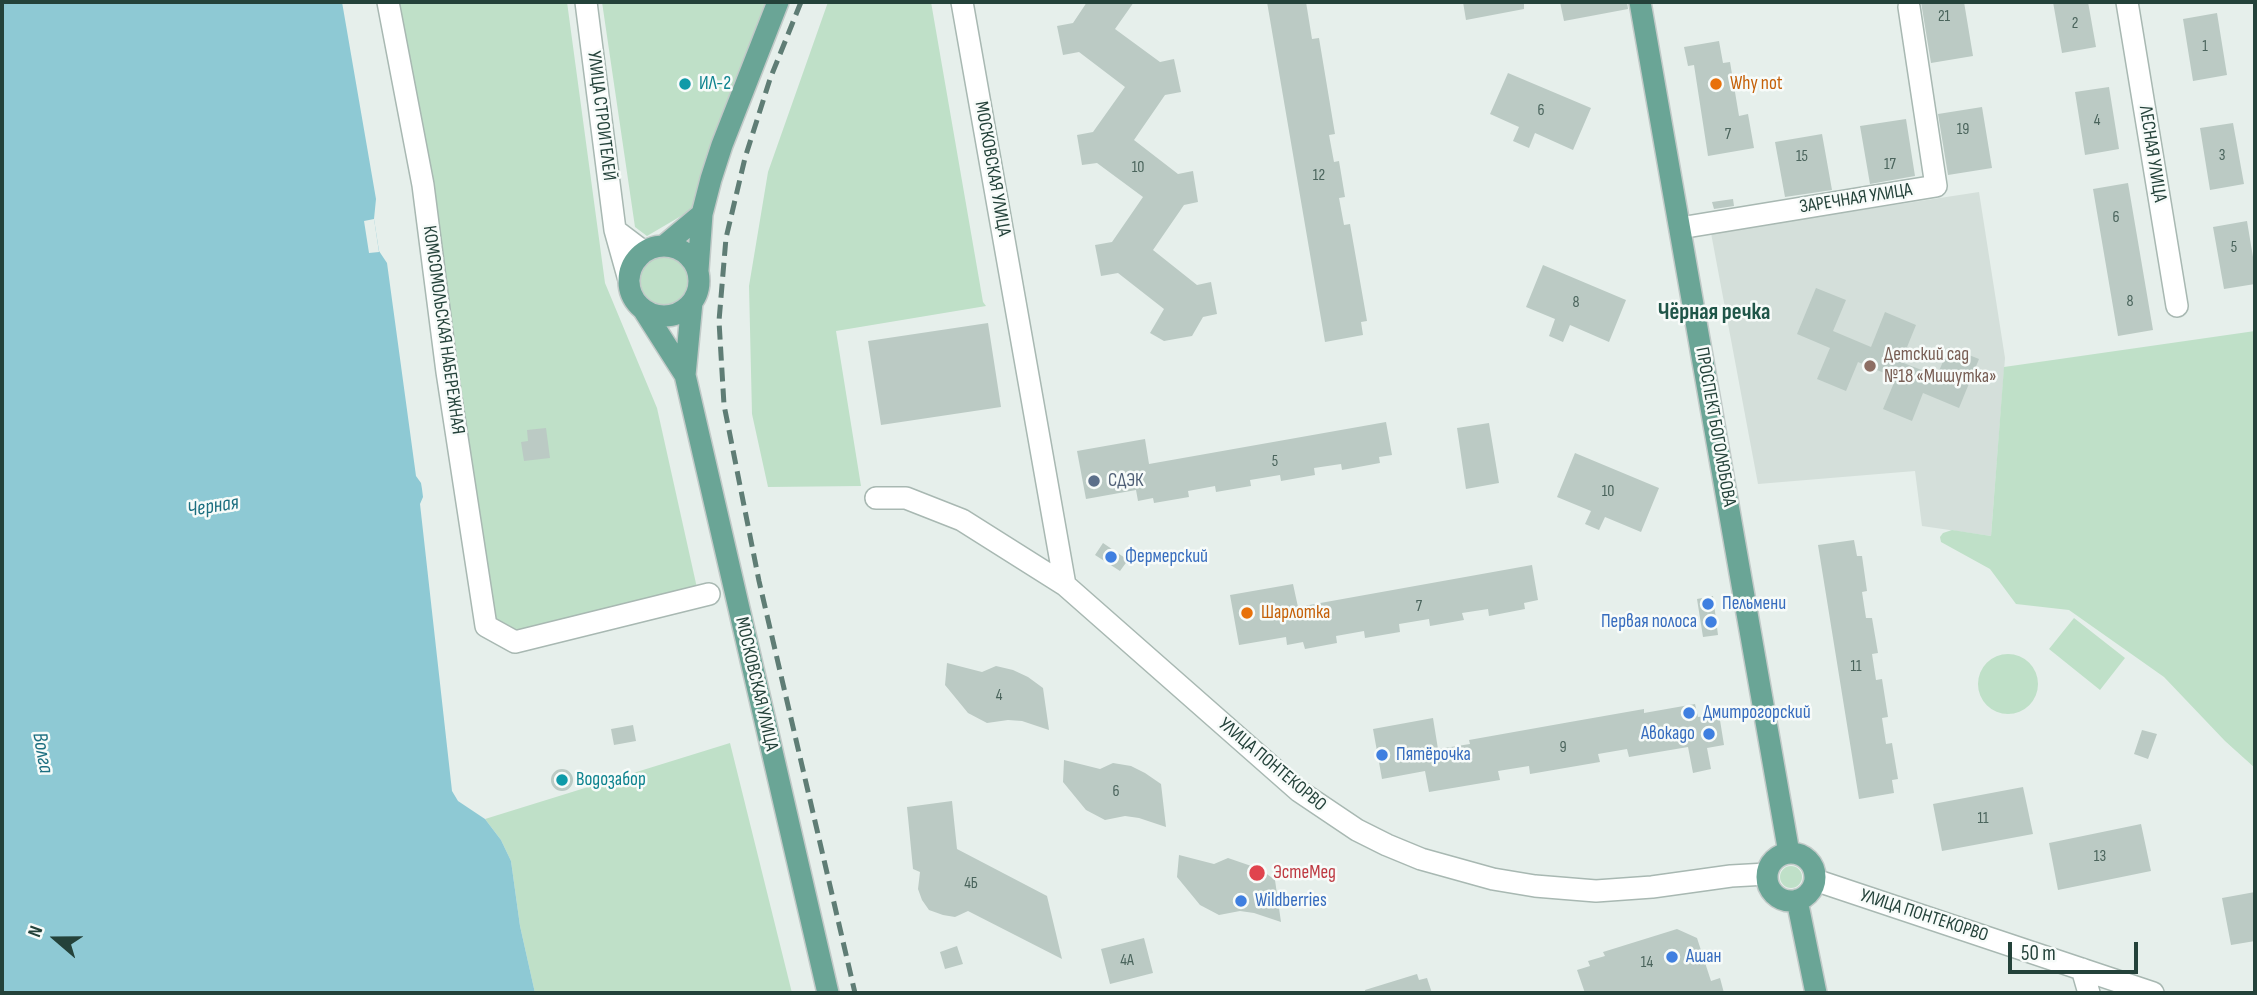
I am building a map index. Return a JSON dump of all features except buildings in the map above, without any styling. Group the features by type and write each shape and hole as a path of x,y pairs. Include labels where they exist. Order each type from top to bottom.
{"main road":[{"path":"643,309 664,316 675,314 685,310 698,292 702,215 722,145 778,2"},
{"name":"ПРОСПЕКТ БОГОЛЮБОВА","path":"1640,2 1789,853"},
{"path":"664,245 702,215"},
{"path":"685,375 643,309 635,301 629,280 636,259 653,247 664,245 685,252 698,270"},
{"path":"685,375 692,302"},
{"name":"МОСКОВСКАЯ УЛИЦА","path":"685,375 828,993"},
{"path":"1789,853 1805,857 1811,863 1815,880 1809,893 1797,900 1782,900 1775,895 1767,882 1767,874 1774,859 1789,853"},
{"path":"1797,900 1816,993"}],"street":[{"name":"КОМСОМОЛЬСКАЯ НАБЕРЕЖНАЯ","path":"388,2 423,185 449,385 486,626 516,642 709,594"},
{"name":"УЛИЦА СТРОИТЕЛЕЙ","path":"586,2 615,230 629,280"},
{"name":"МОСКОВСКАЯ УЛИЦА","path":"962,2 1065,585"},
{"name":"ЛЕСНАЯ УЛИЦА","path":"2127,2 2177,306"},
{"name":"ЗАРЕЧНАЯ УЛИЦА","path":"1680,228 1936,186 1909,7"},
{"path":"615,230 644,252"},
{"name":"УЛИЦА ПОНТЕКОРВО","path":"876,498 906,498 962,520 1065,585 1299,792 1357,830 1410,855 1493,879 1596,891 1767,874"},
{"name":"УЛИЦА ПОНТЕКОРВО","path":"1815,880 2148,992"},
{"path":"2082,969 2089,993"}],"shaded area":[{"name":"Детский сад №18 «Мишутка»","path":"1979,192 2005,358 1991,536 1922,526 1915,471 1758,484 1711,233"}],"green space":[{"path":"391,2 567,2 605,283 657,408 697,588 517,635 494,620"},
{"path":"602,2 766,2 712,143 693,209 647,236 635,227"},
{"path":"828,2 931,2 983,302 986,306 836,331 861,486 768,487 752,414 749,286 768,172"},
{"path":"664,254 674,256 682,262 688,270 688,290 682,298 674,304 664,306 654,304 646,298 640,290 638,280 640,270 646,262 654,256"},
{"path":"2255,331 2255,768 2225,741 2164,677 2069,610 2016,604 1990,569 1941,542 1940,537 1952,530 1991,536 2004,367"},
{"path":"2074,618 2125,658 2100,690 2049,649"},
{"path":"2002,654 2014,654 2033,667 2038,684 2036,696 2025,709 2014,714 2002,714 1983,701 1978,690 1978,678 1991,659"},
{"path":"730,743 792,993 535,993 520,926 511,861 501,840 485,819"},
{"path":"1787,866 1795,866 1802,873 1802,881 1795,888 1787,888 1780,881 1780,873"}],"water":[{"path":"2,2 342,2 376,199 374,219 379,251 387,263 416,476 422,489 420,504 452,791 458,801 485,819 501,840 511,861 520,926 535,993 2,993"}],"pier":[{"path":"374,219 379,252 369,253 364,221"}],"railway":[{"path":"801,2 770,79 745,158 726,238 719,321 724,405 759,581 855,993"}],"place":[{"name":"ИЛ-2","path":"685,84"},
{"name":"Why not","path":"1716,84"},
{"name":"Детский сад №18 «Мишутка»","path":"1870,366"},
{"name":"СДЭК","path":"1094,481"},
{"name":"Фермерский","path":"1111,557"},
{"name":"Пельмени","path":"1708,604"},
{"name":"Шарлотка","path":"1247,613"},
{"name":"Первая полоса","path":"1711,622"},
{"name":"Дмитрогорский","path":"1689,713"},
{"name":"Авокадо","path":"1709,734"},
{"name":"Пятёрочка","path":"1382,755"},
{"name":"Водозабор","path":"562,780"},
{"name":"ЭстеМед","path":"1257,873"},
{"name":"Wildberries","path":"1241,901"},
{"name":"Ашан","path":"1672,957"}],"district":[{"name":"Чёрная речка","path":"1714,313"}],"water label":[{"name":"Черная","path":"213,507"},
{"name":"Волга","path":"42,753"}]}
